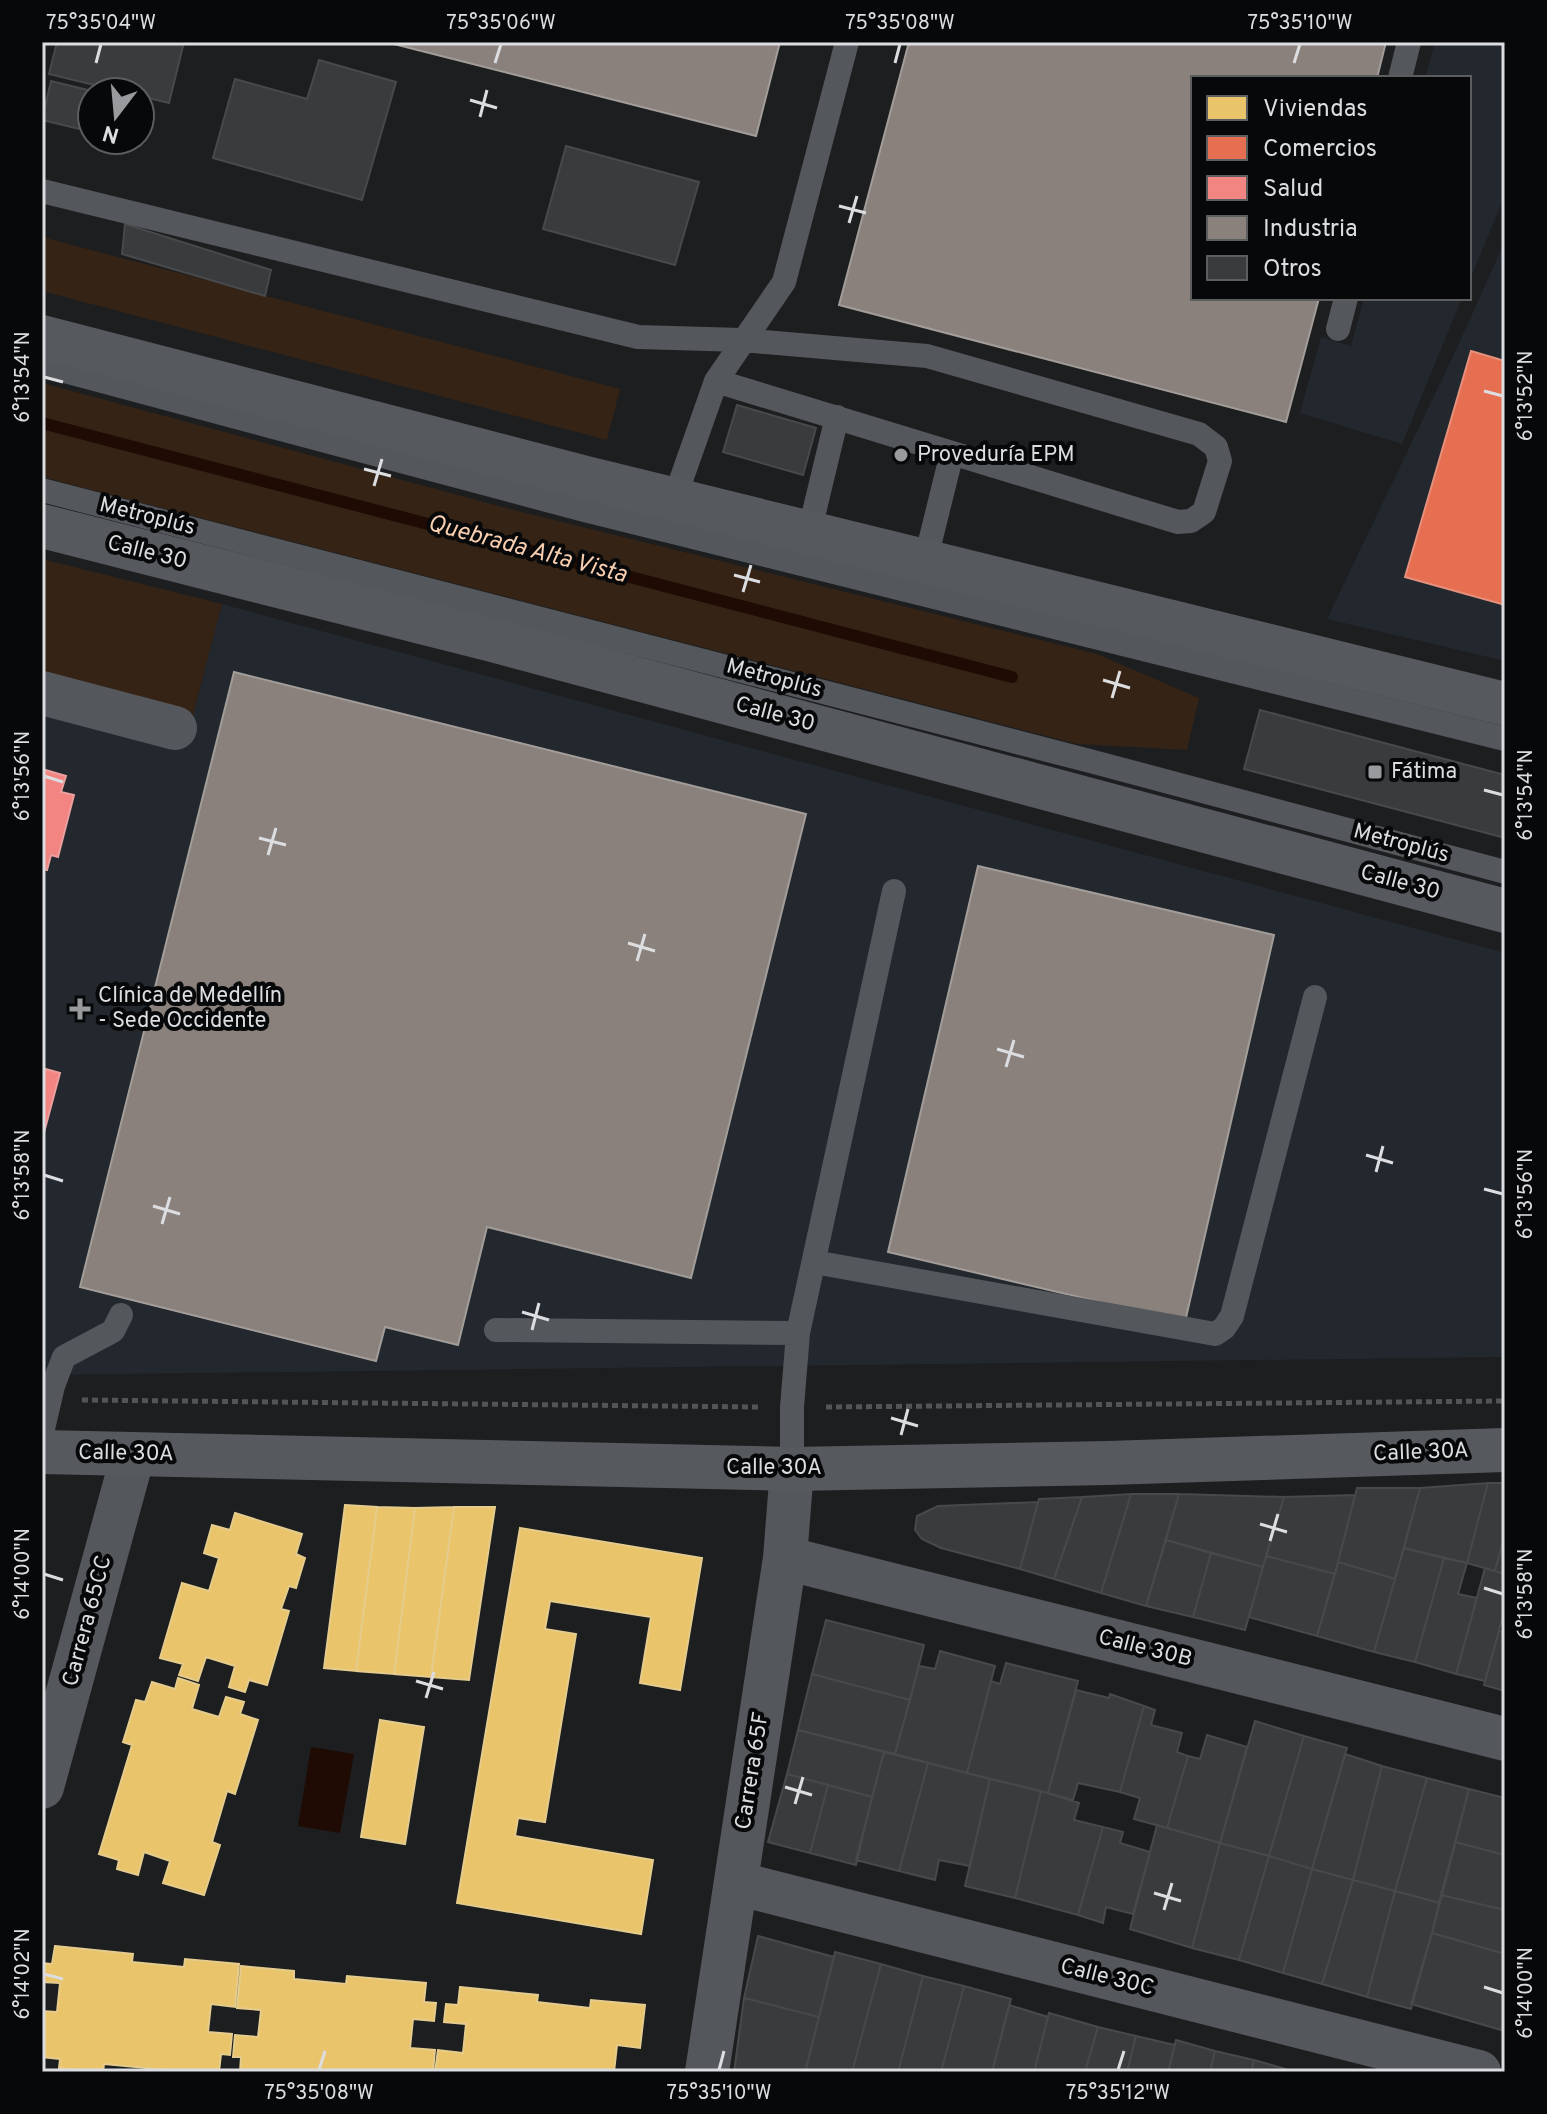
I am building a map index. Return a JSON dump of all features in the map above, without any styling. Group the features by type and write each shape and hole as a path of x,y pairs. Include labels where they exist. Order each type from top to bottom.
{"main road":[{"path":"42,337 674,500 1505,704"},
{"name":"Calle 30","path":"42,526 496,641 1505,911"},
{"name":"Calle 30A","path":"42,1452 792,1469 1108,1463 1505,1450"}],"street":[{"path":"42,693 175,728"},
{"name":"Carrera 65CC","path":"42,1787 133,1455"},
{"name":"Carrera 65F","path":"707,2072 785,1558 792,1469"},
{"name":"Calle 30B","path":"785,1558 1505,1739"},
{"name":"Calle 30C","path":"736,1883 1479,2072"}],"lane":[{"path":"674,500 716,381 784,282 847,42"},
{"path":"1400,76 1409,42"},
{"path":"42,191 638,337 742,340 927,356 1199,434 1216,447 1220,461 1204,512 1191,521 1178,522 716,381"},
{"path":"1338,329 1345,300"},
{"path":"42,365 584,510 1505,739"},
{"path":"809,533 837,417"},
{"path":"925,562 952,453"},
{"name":"Metroplús","path":"42,490 1090,761 1505,872"},
{"path":"792,1469 792,1407 798,1333 894,891"},
{"path":"814,1262 1215,1334 1224,1328 1232,1316 1315,997"},
{"path":"42,1433 53,1386 64,1357 113,1331 121,1315"},
{"path":"496,1330 798,1333"}],"shaded area":[{"path":"1435,42 1505,42 1505,195 1471,277 1471,76 1426,76"},
{"path":"42,237 620,389 607,440 42,291"},
{"path":"1505,241 1505,661 1327,619"},
{"path":"1363,300 1461,300 1402,444 1300,413 1321,337 1351,346"},
{"path":"42,383 514,510 1097,654 1199,698 1187,750 1077,744 42,477"},
{"path":"42,559 222,604 193,715 42,677"},
{"path":"222,604 1505,953 1505,1357 42,1375 42,677 193,715"},
{"path":"311,1747 354,1754 340,1833 298,1826"}],"building: Viviendas":[{"path":"345,1505 377,1507 356,1671 324,1668"},
{"path":"377,1507 415,1508 394,1674 356,1671"},
{"path":"454,1507 495,1507 469,1680 431,1677"},
{"path":"454,1507 431,1677 394,1674 415,1508"},
{"path":"235,1513 302,1534 296,1554 305,1558 296,1588 289,1586 281,1609 289,1611 267,1685 249,1680 245,1692 229,1687 235,1666 206,1657 198,1681 179,1675 183,1664 160,1658 182,1583 209,1591 219,1558 204,1553 212,1525 230,1530"},
{"path":"520,1528 702,1558 680,1690 640,1683 651,1617 550,1601 545,1629 576,1634 545,1822 518,1818 515,1836 653,1860 641,1934 457,1903"},
{"path":"178,1678 199,1685 192,1709 219,1717 226,1697 244,1702 240,1714 258,1720 235,1794 227,1791 212,1842 220,1845 204,1895 163,1883 170,1861 144,1852 138,1875 117,1869 119,1860 99,1854 132,1745 123,1742 136,1700 145,1702 152,1682 175,1689"},
{"path":"380,1720 424,1727 405,1844 361,1837"},
{"path":"55,1946 133,1954 132,1962 184,1967 185,1959 239,1964 235,2007 211,2004 208,2032 232,2034 230,2055 221,2054 219,2072 104,2064 103,2072 97,2072 59,2068 60,2059 42,2057 42,2011 57,2012 60,1983 42,1982 42,1963 52,1964"},
{"path":"241,1966 294,1971 294,1979 346,1984 347,1976 426,1983 424,2002 436,2003 434,2021 413,2019 410,2048 435,2050 433,2072 240,2072 241,2057 233,2057 235,2035 258,2037 261,2010 237,2008"},
{"path":"460,1987 538,1995 537,2002 590,2008 591,2000 645,2005 640,2048 617,2045 614,2072 435,2072 438,2050 463,2053 466,2024 444,2022 446,2004 458,2005"}],"building: Comercios":[{"path":"1471,351 1505,361 1505,605 1405,577"}],"building: Salud":[{"path":"42,769 66,776 61,792 74,795 58,857 51,855 47,870 42,869"},
{"path":"42,1068 60,1073 42,1140"}],"building: Industria":[{"path":"386,42 780,42 756,136"},
{"path":"909,42 1386,42 1378,76 1191,76 1191,300 1318,300 1286,422 839,305"},
{"path":"234,672 806,814 691,1278 487,1227 458,1345 385,1327 376,1361 80,1287"},
{"path":"978,866 1274,935 1185,1322 888,1252"}],"building: Otros":[{"path":"57,42 184,42 169,103 156,100 156,76 76,76 76,81 49,74"},
{"path":"319,60 396,82 362,200 213,158 235,79 307,99"},
{"path":"51,81 76,87 76,128 42,120"},
{"path":"566,146 699,182 675,265 543,229"},
{"path":"125,224 271,270 265,296 122,254"},
{"path":"737,405 816,428 803,475 723,452"},
{"name":"Fátima","path":"1260,710 1505,775 1505,838 1244,769"},
{"path":"1488,1483 1505,1483 1505,1534 1495,1571 1467,1563"},
{"path":"1488,1483 1467,1563 1404,1548 1420,1488"},
{"path":"1357,1488 1420,1488 1395,1579 1338,1562"},
{"path":"1131,1494 1179,1494 1146,1606 1101,1593"},
{"path":"1131,1494 1101,1593 1054,1579 1082,1497"},
{"path":"1179,1494 1284,1497 1263,1567 1166,1540"},
{"path":"1355,1495 1335,1574 1266,1556 1284,1497"},
{"path":"1082,1497 1054,1579 1020,1569 1039,1499"},
{"path":"1038,1502 1020,1569 941,1548 922,1539 915,1530 917,1516 938,1506"},
{"path":"1505,1534 1505,1574 1495,1571"},
{"path":"1166,1540 1211,1553 1193,1617 1146,1606"},
{"path":"1404,1548 1444,1558 1415,1662 1374,1652"},
{"path":"1211,1553 1263,1567 1245,1630 1193,1617"},
{"path":"1266,1556 1335,1574 1317,1636 1249,1617"},
{"path":"1444,1558 1467,1563 1458,1594 1477,1598 1456,1674 1415,1662"},
{"path":"1338,1562 1395,1579 1374,1652 1317,1636"},
{"path":"1485,1568 1505,1574 1505,1609 1485,1681 1456,1674"},
{"path":"826,1620 924,1645 910,1700 812,1674"},
{"path":"1499,1631 1505,1632 1505,1691 1484,1685"},
{"path":"940,1651 995,1666 967,1773 895,1754 919,1666 935,1669"},
{"path":"1006,1663 1078,1681 1048,1793 967,1773 991,1681 1000,1684"},
{"path":"812,1674 910,1700 895,1754 798,1730"},
{"path":"1076,1690 1109,1698 1110,1694 1144,1706 1120,1792 1078,1783 1073,1800 1048,1793"},
{"path":"1144,1706 1155,1710 1151,1725 1182,1733 1177,1752 1188,1756 1167,1828 1134,1819 1140,1798 1120,1792"},
{"path":"1255,1721 1304,1736 1269,1856 1220,1843"},
{"path":"798,1730 884,1752 872,1797 787,1774"},
{"path":"1207,1735 1247,1747 1220,1843 1167,1828 1188,1756 1200,1759"},
{"path":"1304,1736 1347,1748 1312,1869 1269,1856"},
{"path":"884,1752 928,1763 899,1871 856,1860"},
{"path":"1345,1754 1382,1766 1353,1880 1312,1869"},
{"path":"928,1763 990,1779 970,1866 939,1860 935,1880 899,1871"},
{"path":"1382,1766 1427,1778 1395,1891 1353,1880"},
{"path":"787,1774 828,1785 810,1853 768,1842"},
{"path":"1427,1778 1469,1789 1440,1903 1395,1891"},
{"path":"990,1779 1041,1791 1015,1898 965,1886"},
{"path":"828,1785 872,1797 856,1865 810,1853"},
{"path":"1469,1789 1505,1798 1505,1855 1455,1842"},
{"path":"1041,1791 1079,1803 1074,1820 1103,1827 1078,1915 1015,1898"},
{"path":"1157,1825 1220,1843 1192,1948 1130,1929"},
{"path":"1103,1827 1123,1832 1120,1843 1150,1852 1133,1914 1106,1907 1103,1923 1078,1915"},
{"path":"1455,1842 1505,1855 1505,1910 1441,1895"},
{"path":"1220,1843 1269,1856 1239,1960 1192,1948"},
{"path":"1269,1856 1312,1869 1283,1973 1239,1960"},
{"path":"1312,1869 1353,1880 1322,1984 1283,1973"},
{"path":"1353,1880 1395,1891 1367,1997 1322,1984"},
{"path":"1395,1891 1440,1903 1411,2009 1367,1997"},
{"path":"1441,1895 1505,1910 1505,1954 1432,1933"},
{"path":"1432,1933 1505,1954 1505,2016 1501,2030 1411,2004"},
{"path":"758,1936 834,1957 819,2017 744,1998"},
{"path":"835,1952 881,1964 852,2072 816,2072 806,2069"},
{"path":"881,1964 923,1976 898,2072 852,2072"},
{"path":"923,1976 964,1986 941,2072 898,2072"},
{"path":"964,1986 1011,1999 992,2072 941,2072"},
{"path":"744,1998 819,2017 805,2072 734,2072"},
{"path":"1009,2005 1048,2017 1034,2072 992,2072"},
{"path":"1049,2013 1098,2027 1085,2072 1034,2072"},
{"path":"1098,2027 1136,2036 1127,2072 1085,2072"},
{"path":"1136,2036 1175,2045 1168,2072 1127,2072"},
{"path":"1176,2040 1215,2051 1210,2072 1168,2072"},
{"path":"1215,2051 1254,2060 1251,2072 1210,2072"},
{"path":"1254,2060 1296,2072 1251,2072"}],"waterway":[{"name":"Quebrada Alta Vista","path":"42,423 1012,677"}],"place":[{"name":"Proveduría EPM","path":"901,455"},
{"name":"Fátima","path":"1375,772"},
{"name":"Clínica de Medellín - Sede Occidente","path":"80,1009"}]}
